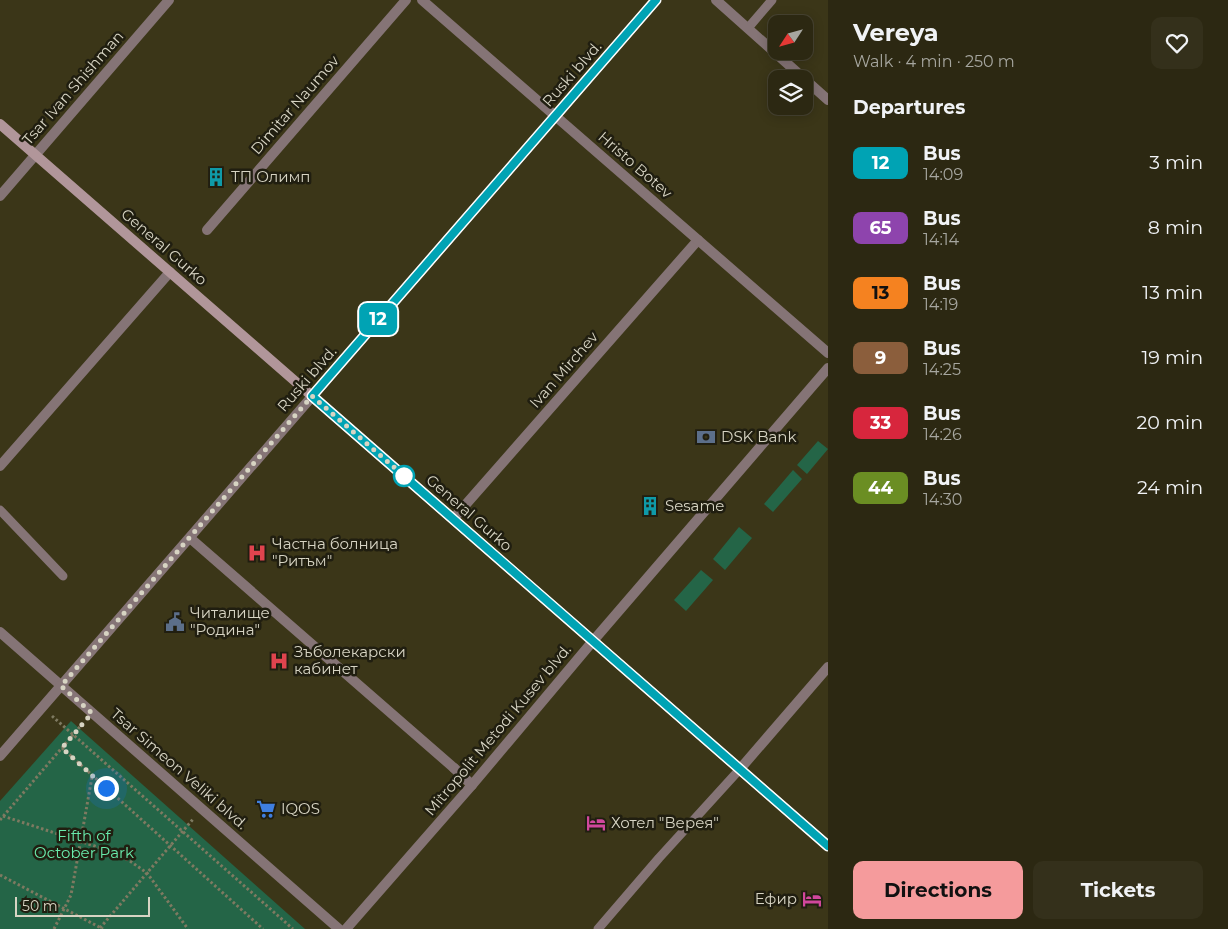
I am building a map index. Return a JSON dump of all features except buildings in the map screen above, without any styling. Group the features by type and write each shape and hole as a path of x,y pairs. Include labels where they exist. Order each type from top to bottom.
{"main road":[{"name":"General Gurko","path":"0,124 828,846"}],"street":[{"name":"Tsar Ivan Shishman","path":"0,196 169,0"},
{"name":"Dimitar Naumov","path":"207,230 406,0"},
{"name":"Hristo Botev","path":"422,0 828,353"},
{"name":"Ruski blvd.","path":"0,756 656,0"},
{"path":"716,0 828,100"},
{"name":"Ivan Mirchev","path":"453,520 698,240"},
{"path":"0,466 170,272"},
{"name":"Mitropolit Metodi Kusev blvd.","path":"346,929 472,785 828,368"},
{"path":"190,538 472,785"},
{"name":"Tsar Simeon Veliki blvd.","path":"0,632 339,929"},
{"path":"740,769 828,667"}],"lane":[{"path":"748,28 772,0"},
{"path":"0,510 63,576"},
{"path":"598,929 659,858 740,769"}],"path":[{"path":"43,707 293,929"},
{"path":"0,820 92,713"},
{"path":"62,748 263,929"},
{"path":"54,929 72,895 93,776"},
{"path":"0,875 64,910 102,928 201,809"},
{"path":"3,816 110,851 130,861 147,873 188,929"}],"green space":[{"path":"818,441 828,449 807,474 797,465"},
{"path":"793,470 802,479 773,512 764,504"},
{"path":"739,527 752,538 725,570 713,559"},
{"path":"701,570 713,580 686,611 674,600"},
{"name":"Fifth of October Park","path":"71,721 305,929 0,929 0,801"}],"bus line":[{"name":"12","path":"656,0 312,396 828,846"}],"place":[{"name":"ТП Олимп","path":"216,177"},
{"name":"DSK Bank","path":"706,437"},
{"name":"Sesame","path":"650,506"},
{"name":"Частна болница \"Ритъм\"","path":"257,553"},
{"name":"Читалище \"Родина\"","path":"175,622"},
{"name":"Зъболекарски кабинет","path":"279,661"},
{"name":"IQOS","path":"266,809"},
{"name":"Хотел \"Верея\"","path":"596,823"},
{"name":"Ефир","path":"812,899"}],"route":[{"path":"106,788 62,748 92,713 61,686 312,396 411,482 404,476"}]}
